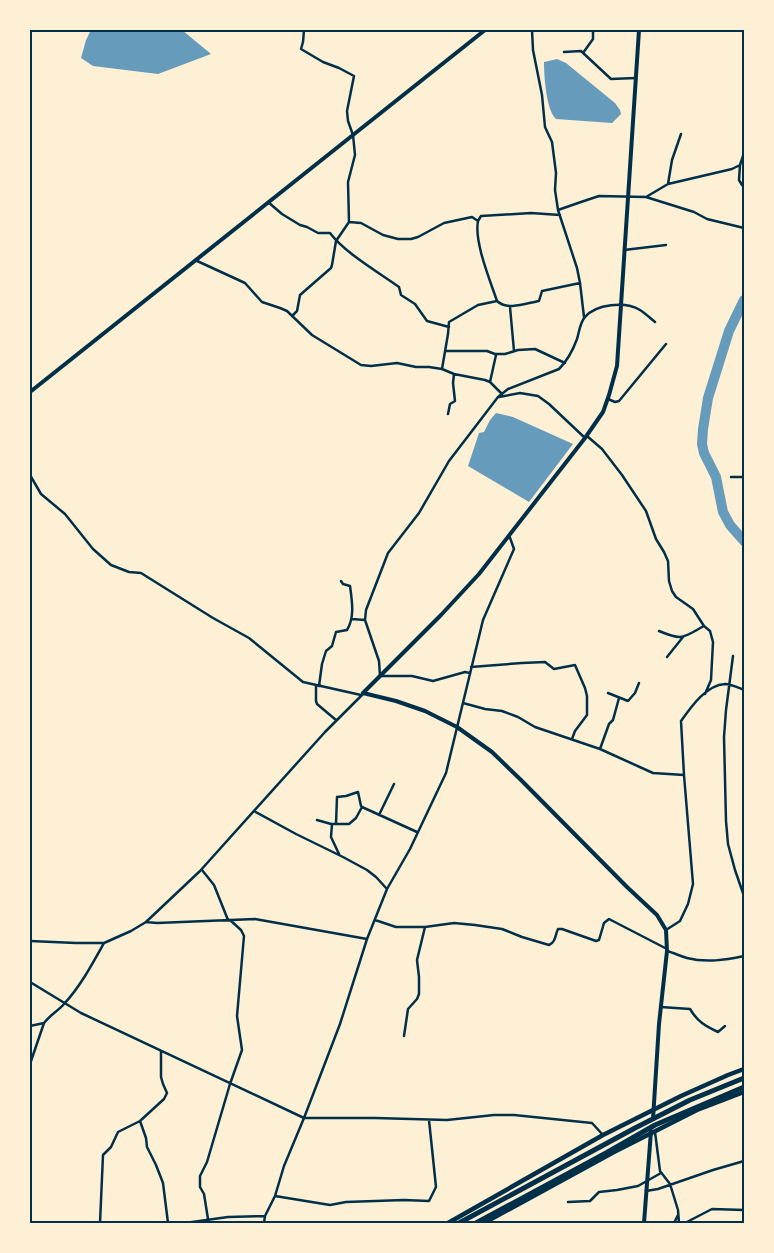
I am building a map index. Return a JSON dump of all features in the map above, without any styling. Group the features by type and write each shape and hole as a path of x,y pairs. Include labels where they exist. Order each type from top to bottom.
{"highway":[{"path":"448,1223 603,1135 712,1082 744,1069"},
{"path":"459,1223 690,1100 744,1078"},
{"path":"476,1223 655,1125 744,1087"},
{"path":"484,1223 614,1152 697,1110 744,1092"}],"main road":[{"path":"30,392 485,30"},
{"path":"362,694 479,574 586,437 608,399 617,366 639,30"},
{"path":"362,694 403,703 425,711 457,727 492,752 657,915 666,930 667,950 644,1223"}],"street":[{"path":"292,316 297,311 300,295 331,268 336,241 349,222 348,182 355,155 353,135 347,111 354,76 323,62 301,49 304,30"},
{"path":"470,673 465,672 433,681 412,676 380,676 379,661 365,620 366,610 388,553 419,513 449,461 498,397 508,389 559,369 576,341 584,318 577,268 558,210 552,142 545,127 542,95 533,50 532,30"},
{"path":"583,53 593,39 593,32 595,30"},
{"path":"564,52 581,51 611,79 636,78"},
{"path":"668,184 672,160 681,134"},
{"path":"744,153 740,165 739,180 744,185"},
{"path":"646,197 668,184 732,169 740,165"},
{"path":"558,210 599,196 646,197 694,212 707,219 744,228"},
{"path":"268,202 282,214 300,225 307,226 318,233 330,233 336,241 365,264 400,287 401,295 415,304 427,321 448,326"},
{"path":"560,215 531,213 481,216 476,229 484,264 497,301 501,305 510,306 539,301 542,291 580,283"},
{"path":"349,222 361,223 383,235 398,239 411,239 444,223 472,217 478,221"},
{"path":"624,250 666,245"},
{"path":"196,260 245,283 262,302 287,311 312,335 361,365 371,366 397,362 416,367 429,367 485,380 490,382 502,394"},
{"path":"442,370 449,322 478,305 497,301"},
{"path":"584,318 601,308 621,305 640,310 655,322"},
{"path":"510,306 514,352"},
{"path":"608,399 615,402 619,401 666,344"},
{"path":"444,351 487,351 505,354 535,349 565,362"},
{"path":"490,382 496,354"},
{"path":"448,414 450,404 455,401 454,374"},
{"path":"498,397 520,393 538,396 602,449 622,475 646,511 656,539 668,561 669,581 672,591 676,597 693,609 704,626 710,631 713,642 711,680 705,694"},
{"path":"30,475 41,494 65,514 93,549 110,564 129,572 141,573 249,638 303,682 362,694"},
{"path":"731,477 744,477"},
{"path":"264,1223 284,1166 340,1024 367,939 388,889 446,773 483,620 514,549 509,535"},
{"path":"336,720 316,701 326,651 332,646 336,632 347,630 352,619 350,586 343,584 341,581"},
{"path":"352,619 365,620"},
{"path":"667,657 683,637 704,626"},
{"path":"659,631 675,637 683,637"},
{"path":"733,656 724,737 726,820 728,844 744,896"},
{"path":"471,667 545,662 554,669 575,665 587,696 587,715 575,731 572,739"},
{"path":"608,693 628,701 635,693 639,684"},
{"path":"666,930 680,921 688,904 693,884 681,720 696,701 712,687 726,684 744,690"},
{"path":"30,941 104,943 146,922 202,870 336,720 362,694"},
{"path":"600,749 609,724 613,720 619,698"},
{"path":"463,703 502,711 518,717 535,727 600,749 653,774 684,774"},
{"path":"379,815 394,784"},
{"path":"317,820 332,824 336,824 349,824 356,818 362,806 358,792 337,797 336,824"},
{"path":"362,806 417,832"},
{"path":"254,811 367,870 388,889"},
{"path":"332,824 332,837 340,855"},
{"path":"202,870 214,885 229,920 241,930 244,936 237,1016 242,1050 207,1162 200,1176 200,1187 204,1194 208,1219"},
{"path":"146,922 255,919 367,939"},
{"path":"375,920 396,927 425,927 454,923 475,925 502,929 522,937 553,944 558,929 596,941 599,940 604,923 609,919 667,950 687,958 702,961 724,960 744,956"},
{"path":"404,1036 408,1009 419,994 417,960 425,927"},
{"path":"30,1064 44,1023 64,1003 87,973 104,943"},
{"path":"30,982 81,1013 304,1118 455,1120 494,1115 514,1115 592,1123 603,1135"},
{"path":"661,1007 690,1009 695,1018 718,1032 726,1026"},
{"path":"30,1026 44,1023"},
{"path":"100,1223 103,1155 111,1146 118,1132 140,1121 164,1099 166,1089 163,1084 161,1051"},
{"path":"275,1196 330,1206 346,1202 429,1201 436,1187 428,1120"},
{"path":"140,1121 147,1147 163,1184 168,1223"},
{"path":"653,1133 660,1171 670,1184 680,1223"},
{"path":"646,1191 744,1162"},
{"path":"568,1202 590,1202 599,1192 638,1186 661,1173"},
{"path":"685,1223 712,1209 744,1210"},
{"path":"674,1223 678,1214"},
{"path":"185,1223 228,1216 265,1216"}],"water":[{"path":"91,30 182,30 211,54 158,74 93,66 81,58"},
{"path":"557,59 566,63 615,103 621,114 612,123 556,119 548,100 544,62"},
{"path":"496,413 513,417 573,444 529,502 468,466 479,433 484,432"}],"waterway":[{"path":"744,300 729,331 708,398 702,444 704,453 716,477 723,512 730,525 744,541"}]}
